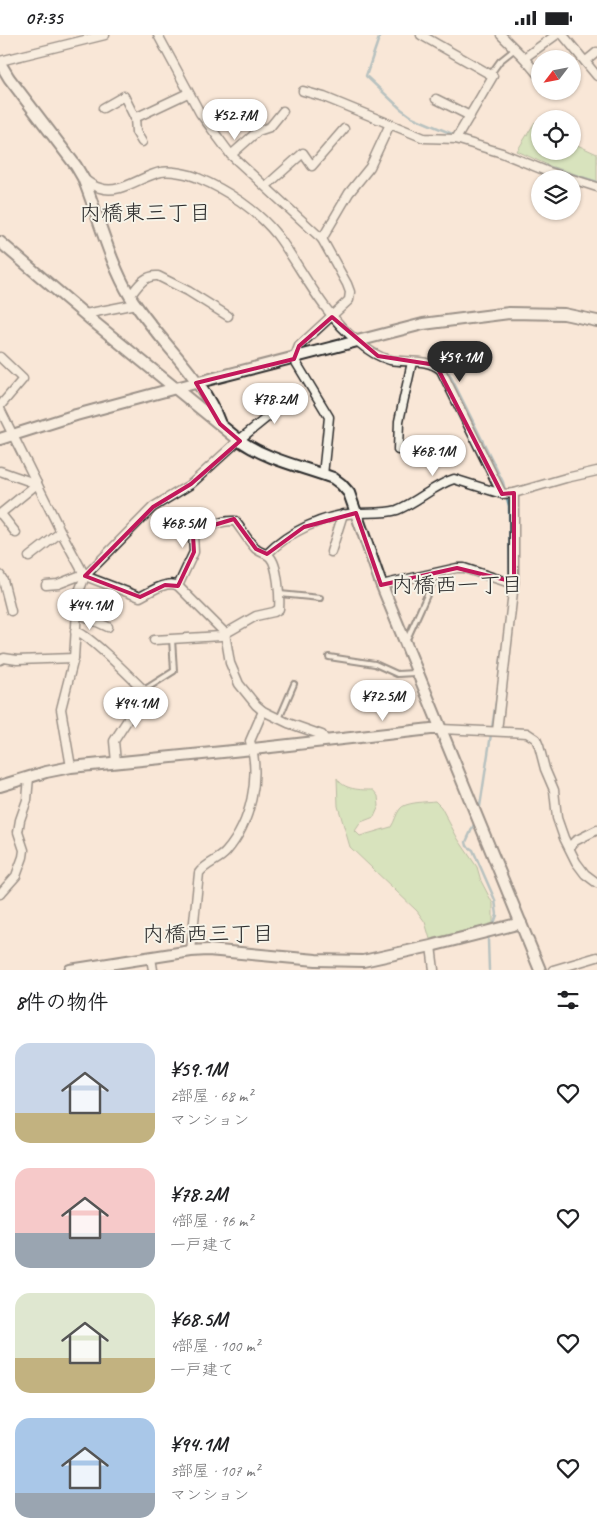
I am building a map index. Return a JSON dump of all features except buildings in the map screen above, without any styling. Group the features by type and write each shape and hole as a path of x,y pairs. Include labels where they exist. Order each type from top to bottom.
{"street":[{"path":"105,35 0,62 9,78 65,151 83,179 113,260 133,300 196,383 215,411 220,424"},
{"path":"158,35 200,113 231,155 322,239 347,284 350,292 349,300 300,346 294,359"},
{"path":"421,35 492,77 456,139"},
{"path":"501,35 531,66"},
{"path":"524,58 556,35"},
{"path":"563,35 597,76"},
{"path":"586,61 597,52"},
{"path":"303,91 424,138 456,139 502,153 544,170"},
{"path":"135,117 188,93"},
{"path":"104,108 124,96 135,117 136,132 142,142"},
{"path":"436,99 470,116"},
{"path":"231,155 258,131 270,127 283,111"},
{"path":"322,239 349,193 370,167 390,124"},
{"path":"266,186 303,153 312,166 344,129"},
{"path":"83,179 99,188 113,191 162,172 192,175 220,187 262,219 276,235 332,317 356,341 378,356 390,360 436,365 441,370 502,494"},
{"path":"581,182 597,187"},
{"path":"0,241 85,314 239,440 252,449 274,459 323,475 341,484 349,493 381,585 540,970"},
{"path":"85,314 133,300 144,279 158,276 188,291 228,317"},
{"path":"0,439 76,415 423,324 509,313 564,315 597,321"},
{"path":"0,357 22,379 0,408 84,575 140,597 165,585 173,583 178,586 225,633 230,663 239,684 256,705 279,719 322,735 326,741"},
{"path":"294,359 329,417 323,475"},
{"path":"398,450 399,421 412,361"},
{"path":"46,585 58,584 84,575 153,507 191,484 239,440 270,415 259,404"},
{"path":"0,471 37,484"},
{"path":"267,554 304,527 343,514 395,511 416,501 447,481 454,479 502,494 514,493 597,471"},
{"path":"16,533 0,514 37,484"},
{"path":"497,731 514,582 514,493"},
{"path":"331,552 343,514"},
{"path":"154,640 221,636 256,616 279,609 279,584 275,565 271,557 256,549 235,521 214,525 192,535 194,552 178,586"},
{"path":"29,557 61,532"},
{"path":"381,585 457,568 464,568 507,582 514,582"},
{"path":"0,575 11,611"},
{"path":"71,767 60,709 74,657 78,594 84,575"},
{"path":"76,614 108,627"},
{"path":"75,631 80,632 91,641 160,706"},
{"path":"0,660 4,658 17,660 74,657"},
{"path":"116,762 114,741 128,721 133,703 143,691"},
{"path":"191,951 199,873 206,865 224,854 232,845 245,817 255,785 253,749 250,741 263,711"},
{"path":"0,786 46,772 71,767 431,729 527,733 536,739 554,790 557,818 576,862 585,874 597,883"},
{"path":"0,894 16,876 23,857 24,850 18,832 30,777"},
{"path":"570,847 575,841 597,830"},
{"path":"70,970 208,950 316,960 363,961 521,923"},
{"path":"431,946 434,970"},
{"path":"553,970 597,957"},
{"path":"151,958 153,970"}],"lane":[{"path":"490,75 500,61 515,49"},
{"path":"404,639 408,637 437,572"},
{"path":"278,594 320,597"},
{"path":"143,691 174,671 172,639"},
{"path":"329,657 375,664 397,675 418,672"},
{"path":"279,719 294,684"}],"highlighted area":[{"path":"332,317 378,356 436,365 502,494 514,493 514,582 457,568 381,585 356,513 304,527 267,554 256,549 234,519 214,525 193,535 194,552 178,586 165,585 140,597 85,576 153,507 191,484 240,441 220,424 196,383 294,359 299,346"}],"green space":[{"path":"531,128 531,157 517,151"},
{"path":"581,147 597,154 597,181 581,176 581,170 563,170 537,160 581,160"},
{"path":"337,778 343,785 373,790 378,796 379,806 374,817 361,822 355,831 360,836 391,827 399,811 406,805 435,801 441,807 458,839 477,867 481,881 493,904 493,924 430,939 425,922 417,911 350,847 338,806"}],"waterway":[{"path":"380,35 366,76 412,117 457,136"},
{"path":"508,152 597,182"},
{"path":"449,373 503,482 509,506 510,581"},
{"path":"499,677 502,650"},
{"path":"479,813 497,695"},
{"path":"476,820 466,842 467,846 473,850 495,900 497,915 493,926"},
{"path":"489,970 488,940 490,934"}],"district":[{"name":"内橋東三丁目","path":"145,212"},
{"name":"内橋西一丁目","path":"457,584"},
{"name":"内橋西三丁目","path":"208,933"}]}
